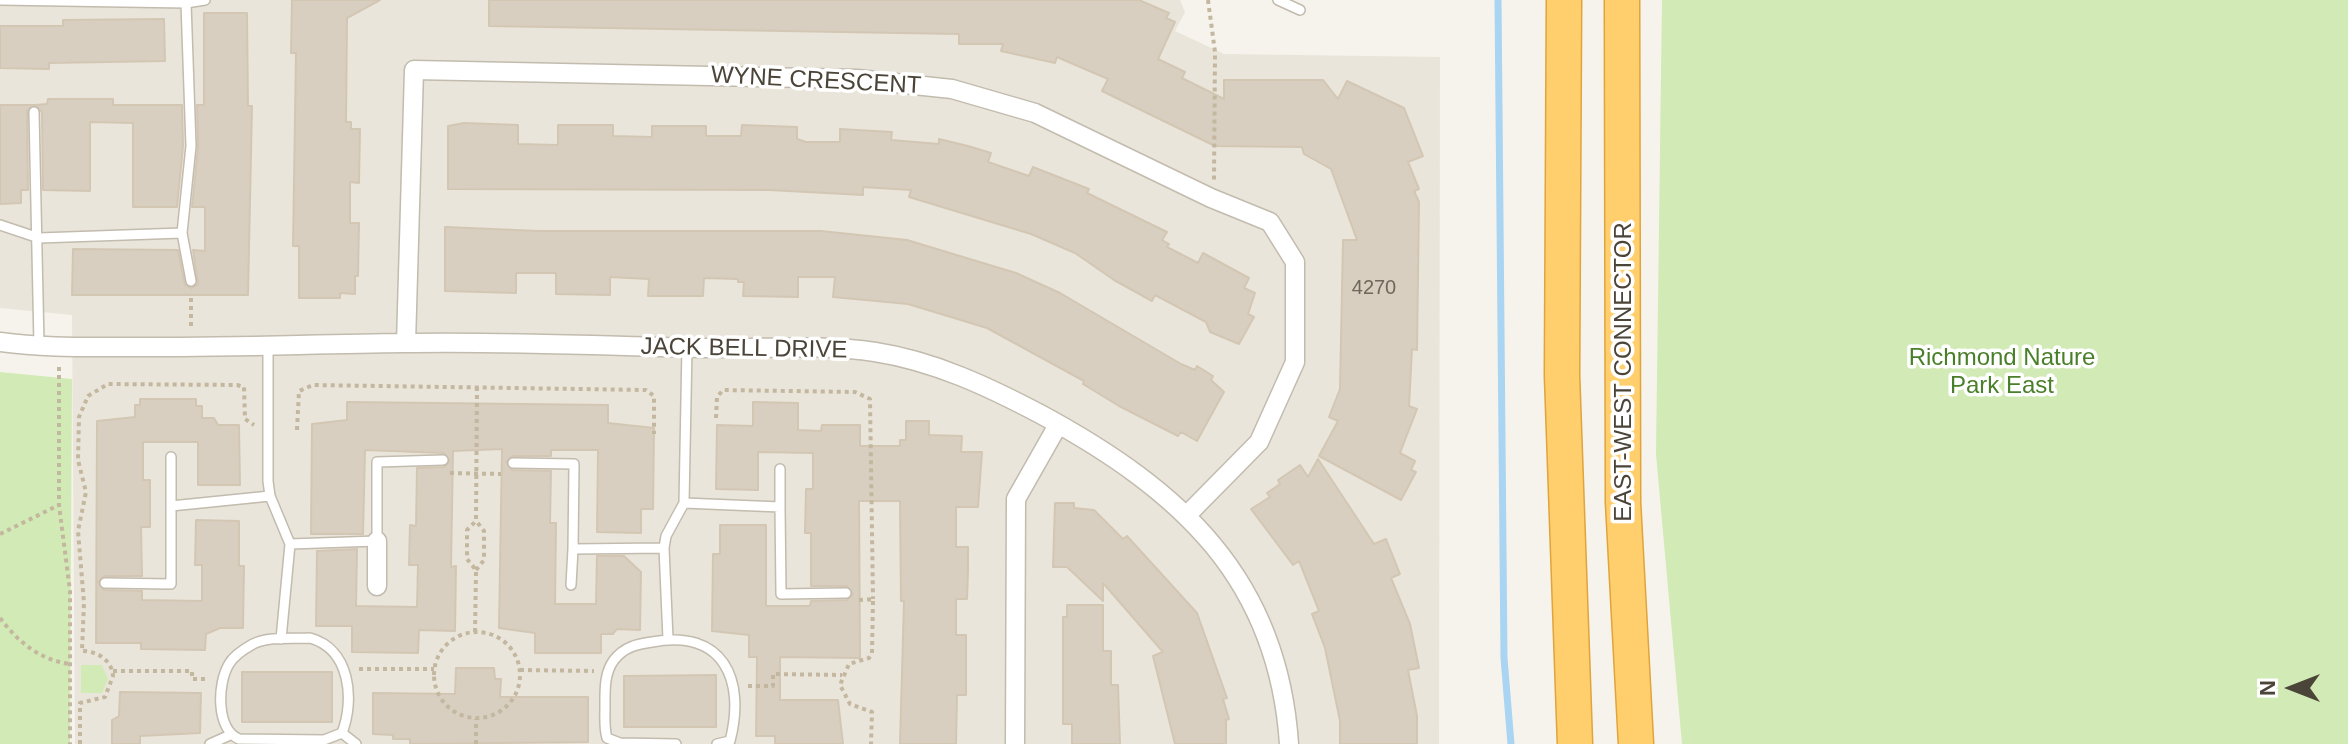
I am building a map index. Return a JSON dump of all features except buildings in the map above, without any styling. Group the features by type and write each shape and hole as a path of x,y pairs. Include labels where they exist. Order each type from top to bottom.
{"highway":[{"path":"1564,0 1562,375 1575,744"},
{"name":"EAST-WEST CONNECTOR","path":"1622,0 1623,502 1636,744"}],"street":[{"name":"WYNE CRESCENT","path":"406,343 414,70 857,79 952,89 1035,113 1211,198 1270,222 1295,262 1295,362 1259,442 1188,514"},
{"name":"JACK BELL DRIVE","path":"0,342 268,347 406,343 687,347 871,352 917,360 974,382 1058,425 1137,473 1188,514 1224,558 1262,621 1286,703 1289,744"},
{"path":"1015,744 1016,499 1058,425"},
{"path":"377,541 377,586"}],"lane":[{"path":"0,0 186,3 205,0"},
{"path":"1278,0 1300,10"},
{"path":"186,3 191,146 182,233 191,281"},
{"path":"34,112 39,345"},
{"path":"0,225 39,238 182,233"},
{"path":"268,347 270,496 290,544 281,639"},
{"path":"668,639 664,548 666,536 684,503 687,347"},
{"path":"105,583 171,584 171,457"},
{"path":"290,544 377,541 377,462 443,460"},
{"path":"513,463 574,464 571,585"},
{"path":"780,469 781,594 846,593"},
{"path":"171,506 270,496"},
{"path":"684,503 780,507"},
{"path":"573,549 664,548"},
{"path":"281,639 323,642 338,655 345,669 346,713 342,733 324,740 239,739 230,735 223,723 224,679 231,660 256,642 281,639"},
{"path":"676,744 605,741 608,671 613,661 633,645 668,639 708,646 719,654 733,685 734,713 733,742 717,744"},
{"path":"342,733 356,744"},
{"path":"210,744 230,735"}],"path":[{"path":"1208,0 1215,52 1211,198"},
{"path":"191,281 191,326"},
{"path":"59,367 59,505 70,591 70,744"},
{"path":"224,679 192,679 192,671 113,671 97,654 82,651 84,603 78,531 86,492 78,460 78,426 88,396 108,384 237,385 244,391 245,419 252,425 268,425"},
{"path":"297,430 298,393 307,385 646,390 654,400 654,434"},
{"path":"475,632 476,570 484,560 484,531 476,521 477,387"},
{"path":"716,418 717,397 723,390 855,392 870,399 872,653 869,658 849,664 842,675 844,697 855,707 872,712 871,744"},
{"path":"443,460 444,473 513,474 513,463"},
{"path":"0,534 59,505"},
{"path":"476,521 467,530 467,559 476,570"},
{"path":"846,593 855,593 855,600 873,599"},
{"path":"0,618 14,636 36,653 70,664"},
{"path":"475,632 503,640 513,651 520,670 518,691 510,704 498,713 476,719 455,713 444,703 436,690 435,669 442,650 452,640 475,632"},
{"path":"345,669 435,669"},
{"path":"520,670 608,671"},
{"path":"80,744 80,703 105,697 113,671"},
{"path":"733,685 773,686 773,674 842,675"},
{"path":"476,719 476,744"}],"shaded area":[{"path":"0,0 1180,0 1185,12 1175,31 1224,54 1440,57 1439,744 75,744 72,315 0,308"}],"green space":[{"name":"Richmond Nature Park East","path":"1662,0 2348,0 2348,744 1682,744 1656,454"},
{"path":"0,372 72,379 70,744 0,744"},
{"path":"81,665 102,665 108,679 102,693 81,693"}],"waterway":[{"path":"1498,0 1504,658 1511,744"}]}
